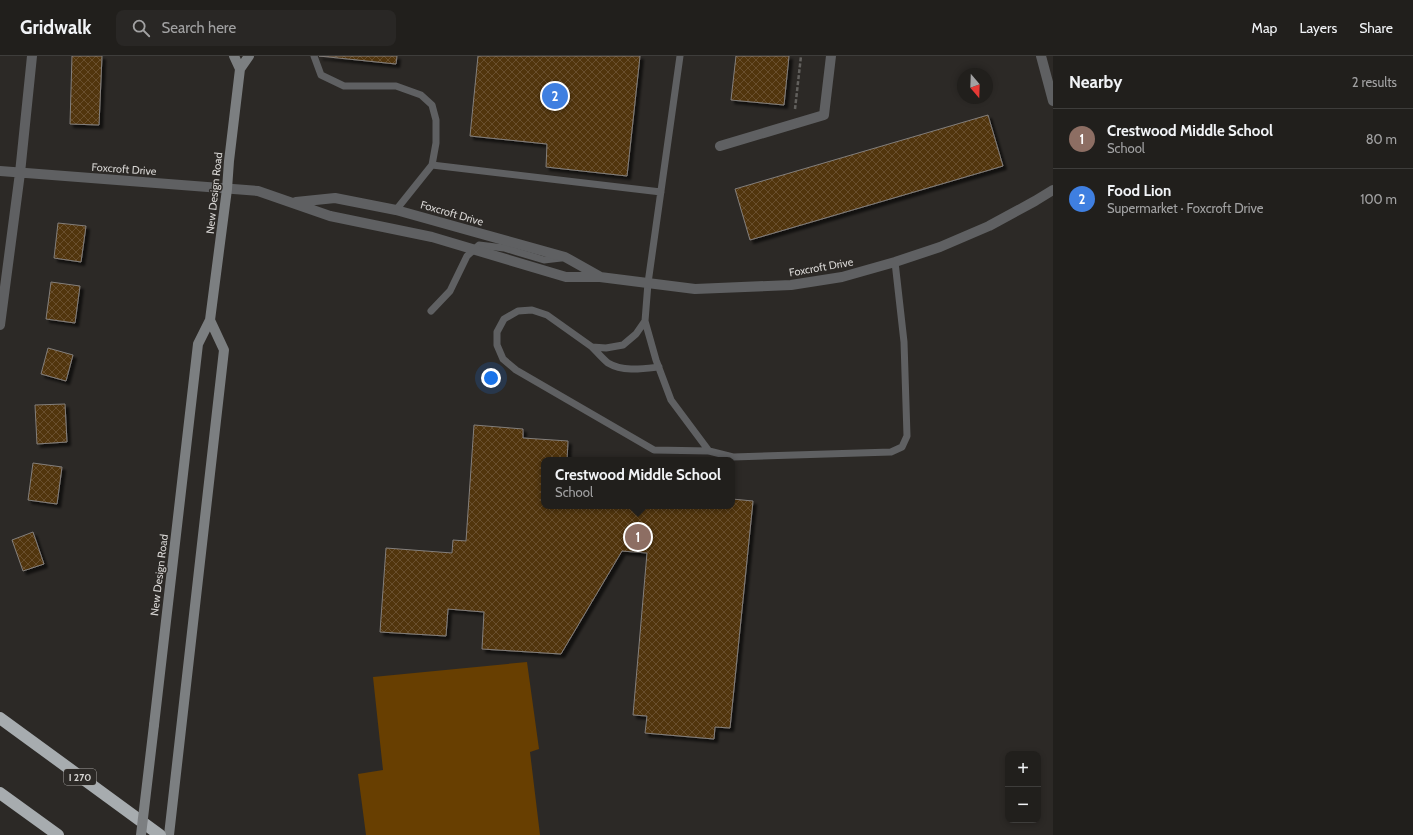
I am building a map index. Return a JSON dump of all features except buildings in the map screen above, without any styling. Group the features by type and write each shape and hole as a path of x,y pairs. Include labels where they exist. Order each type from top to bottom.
{"highway":[{"name":"I 270","path":"0,718 160,835"},
{"path":"0,793 58,835"}],"main road":[{"path":"234,56 240,68 249,56"},
{"name":"New Design Road","path":"141,835 198,344 210,320 227,189 240,68"},
{"path":"169,835 224,350 210,320"}],"street":[{"path":"0,325 20,173 32,56"},
{"path":"720,146 824,115 831,56"},
{"path":"1041,56 1053,101"},
{"name":"Foxcroft Drive","path":"0,171 258,191 330,216 432,237 566,277 600,276 648,284 695,289 791,285 842,278 940,247 989,226 1053,190"},
{"name":"Foxcroft Drive","path":"292,202 335,198 396,210 565,257 600,276"}],"lane":[{"path":"314,56 321,75 344,86 396,86 421,94 432,105 436,120 436,143 432,165 396,210"},
{"path":"680,56 648,284 645,321 671,400 709,451"},
{"path":"432,165 661,192"},
{"path":"431,311 450,291 467,256 479,245 504,248 544,260 565,257"},
{"path":"659,367 638,370 622,368 608,363 592,347 547,315 532,310 518,311 504,319 498,332 497,345 503,359 516,370 654,450 709,451 733,457 891,452 902,447 907,436 904,342 895,262"},
{"path":"592,347 606,348 623,345 636,334 645,321"}],"path":[{"path":"795,112 801,56"}],"shaded area":[{"path":"527,662 539,749 530,752 540,835 366,835 358,774 383,770 373,677"}],"place":[{"name":"Food Lion","path":"555,96"},
{"name":"Crestwood Middle School","path":"638,537"}]}
